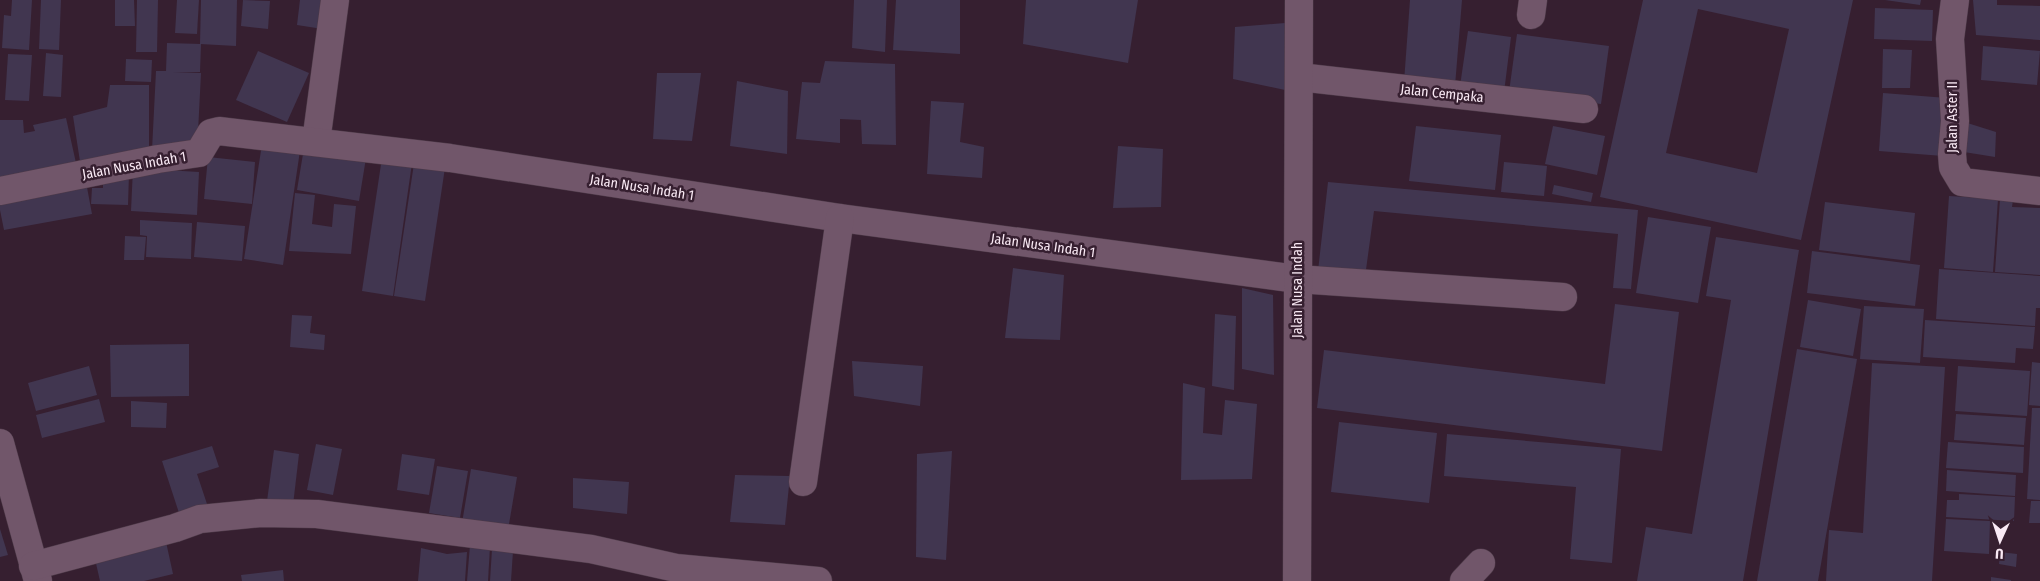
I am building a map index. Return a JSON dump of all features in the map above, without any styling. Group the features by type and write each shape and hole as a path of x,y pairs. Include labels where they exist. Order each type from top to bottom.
{"street":[{"path":"316,142 335,0"},
{"name":"Jalan Aster II","path":"1955,0 1950,39 1955,121 1952,154 1953,167 1962,182 2040,191"},
{"name":"Jalan Nusa Indah","path":"1295,1 1299,77 1297,581"},
{"name":"Jalan Cempaka","path":"1299,77 1584,109"},
{"name":"Jalan Nusa Indah 1","path":"0,191 158,159 199,153 211,134 219,130 450,158 840,218 1297,279 1562,297"},
{"path":"803,482 840,218"},
{"path":"0,443 35,573 200,519 261,513 316,514 591,549 676,568 818,581"}],"building":[{"path":"12,0 32,0 29,50 2,48 4,15 11,16"},
{"path":"41,0 61,0 59,50 39,49"},
{"path":"115,0 134,0 135,26 115,26"},
{"path":"137,0 158,0 157,52 136,52"},
{"path":"177,0 199,0 197,34 175,33"},
{"path":"201,0 237,0 236,46 200,44"},
{"path":"243,0 270,1 268,29 241,26"},
{"path":"300,0 333,0 329,30 297,25"},
{"path":"854,0 887,0 885,52 852,48"},
{"path":"896,0 960,0 960,54 893,50"},
{"path":"1026,0 1138,0 1128,63 1023,44"},
{"path":"1410,0 1462,0 1455,86 1404,82"},
{"path":"1643,0 1853,0 1801,240 1600,197","holes":["1698,9 1789,29 1757,173 1666,153"]},
{"path":"1885,0 1921,0 1920,5"},
{"path":"1973,0 1997,0 1997,5 2040,6 2040,40 1976,35"},
{"path":"1875,8 1933,10 1932,41 1874,39"},
{"path":"1285,23 1285,90 1233,79 1235,27"},
{"path":"1468,31 1511,37 1503,100 1459,93"},
{"path":"1517,34 1609,46 1601,104 1509,92"},
{"path":"167,43 201,44 200,72 173,72 201,73 197,152 152,150 156,71 166,71"},
{"path":"1983,46 2040,51 2037,85 1981,80"},
{"path":"1883,49 1912,50 1910,88 1882,88"},
{"path":"258,51 309,73 287,122 236,100"},
{"path":"46,53 63,55 61,97 43,96"},
{"path":"8,54 32,55 29,101 5,100"},
{"path":"126,59 152,60 151,82 125,81"},
{"path":"825,61 895,64 896,145 862,144 861,120 840,119 840,143 796,139 802,82 820,83"},
{"path":"657,73 701,73 692,141 653,139"},
{"path":"737,81 788,91 787,154 730,146"},
{"path":"110,85 149,85 149,159 81,168 73,116 107,107"},
{"path":"1883,93 1947,98 1943,156 1879,151"},
{"path":"931,101 964,103 960,142 984,147 982,178 927,174"},
{"path":"66,118 78,172 0,189 0,120 23,120 24,133 35,131 33,125"},
{"path":"1961,121 1996,132 1995,157 1964,152"},
{"path":"1416,126 1501,135 1495,190 1409,181"},
{"path":"1553,126 1605,136 1597,175 1545,164"},
{"path":"263,138 301,144 283,265 244,259"},
{"path":"1118,146 1163,149 1161,207 1113,208"},
{"path":"304,148 366,158 359,201 297,190"},
{"path":"383,151 413,156 393,296 362,291"},
{"path":"208,157 255,162 252,204 204,199"},
{"path":"415,157 446,161 425,301 394,296"},
{"path":"1504,162 1547,166 1544,196 1501,192"},
{"path":"133,168 199,172 197,215 131,211"},
{"path":"103,173 129,174 128,205 91,204 92,188 103,188"},
{"path":"86,182 92,214 4,230 0,198"},
{"path":"1328,182 1638,210 1631,289 1613,288 1618,234 1374,211 1365,277 1318,271"},
{"path":"1554,185 1593,193 1591,202 1552,194"},
{"path":"295,193 315,195 312,224 332,227 334,204 356,206 351,254 289,251"},
{"path":"1949,196 1998,199 1993,272 1944,268"},
{"path":"2000,199 2013,200 2012,207 2040,208 2040,275 1995,272"},
{"path":"1825,202 1915,213 1910,261 1819,250"},
{"path":"1648,217 1711,227 1698,303 1636,293"},
{"path":"140,220 192,223 191,259 146,257 147,236 140,235"},
{"path":"197,222 245,226 242,261 194,257"},
{"path":"125,236 146,237 144,260 124,260"},
{"path":"1716,237 1799,250 1743,581 1637,581 1646,527 1692,534 1731,300 1706,296"},
{"path":"1812,251 1920,265 1915,306 1807,293"},
{"path":"1013,268 1064,275 1060,340 1005,338"},
{"path":"1939,269 2040,276 2040,308 2036,308 2035,326 1936,319"},
{"path":"1242,288 1273,295 1274,375 1242,369"},
{"path":"1808,300 1861,309 1853,356 1800,347"},
{"path":"1615,304 1679,312 1662,451 1317,408 1324,350 1605,384"},
{"path":"1864,306 1924,309 1920,363 1860,359"},
{"path":"1215,314 1236,316 1234,390 1212,386"},
{"path":"292,315 312,316 310,333 325,335 324,350 290,347"},
{"path":"1925,320 2035,327 2033,349 2016,348 2015,363 1923,357"},
{"path":"189,344 189,396 111,397 110,345"},
{"path":"1797,349 1857,359 1818,581 1757,581"},
{"path":"852,361 923,366 920,406 854,396"},
{"path":"2032,362 2040,363 2040,406 2029,405"},
{"path":"1872,363 1945,367 1932,581 1826,581 1829,530 1863,533"},
{"path":"89,366 97,395 36,411 28,383"},
{"path":"1958,366 2030,371 2027,416 1955,411"},
{"path":"1183,383 1205,388 1203,433 1222,435 1225,400 1257,404 1252,479 1181,480"},
{"path":"99,399 105,422 42,438 36,415"},
{"path":"131,401 167,403 166,428 131,427"},
{"path":"2032,408 2040,408 2040,500 2027,499"},
{"path":"1956,414 2026,418 2024,445 1954,440"},
{"path":"1339,422 1437,433 1429,503 1331,492"},
{"path":"1447,434 1621,449 1612,563 1570,559 1576,487 1444,476"},
{"path":"1948,442 2024,447 2023,473 1946,468"},
{"path":"316,444 342,449 333,495 307,490"},
{"path":"212,446 219,467 197,474 208,507 180,516 162,461"},
{"path":"274,450 299,454 293,505 267,501"},
{"path":"952,451 946,560 916,557 917,454"},
{"path":"402,454 435,459 429,495 397,490"},
{"path":"437,466 468,471 460,518 429,513"},
{"path":"471,469 517,477 508,530 462,523"},
{"path":"1947,470 2016,475 2015,496 1946,491"},
{"path":"735,475 790,476 785,525 730,522"},
{"path":"573,478 629,482 627,514 573,508"},
{"path":"1959,494 2015,497 2014,521 1946,517 1947,500 1959,500"},
{"path":"2031,501 2040,501 2040,523 2029,523"},
{"path":"1946,519 1990,521 1989,554 1944,551"},
{"path":"0,529 8,555 0,557"},
{"path":"166,542 173,574 144,581 100,581 95,559"},
{"path":"470,545 490,547 488,581 467,581"},
{"path":"421,548 447,554 467,552 465,581 418,581"},
{"path":"492,549 513,551 511,581 490,581"},
{"path":"2000,552 2017,554 2016,567 1999,564"},
{"path":"283,570 284,581 242,581 241,575"},
{"path":"1991,577 2011,580 2011,581 1991,581"}]}
